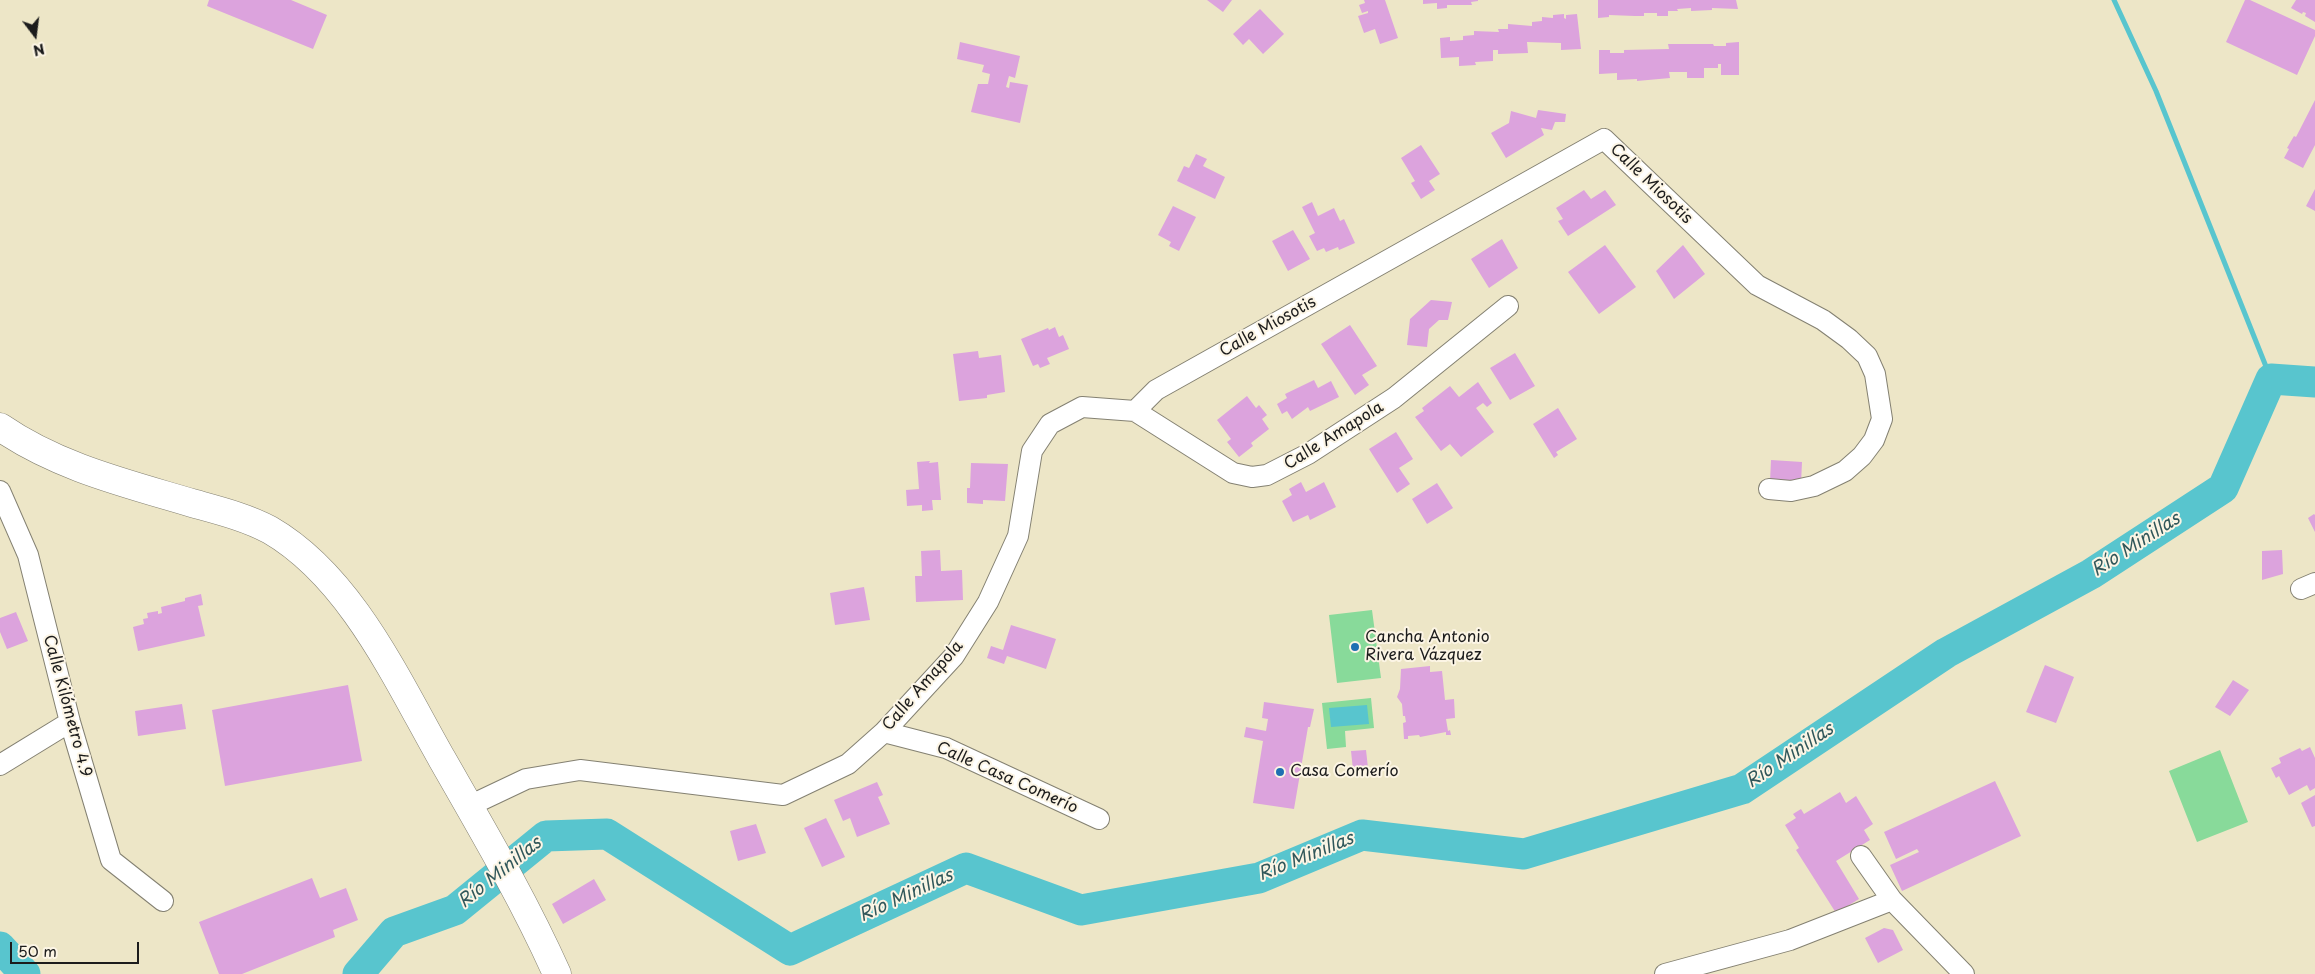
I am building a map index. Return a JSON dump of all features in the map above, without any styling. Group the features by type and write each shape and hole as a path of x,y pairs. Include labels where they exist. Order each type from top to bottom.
{"street":[{"name":"Calle Miosotis","path":"1135,411 1156,390 1604,139 1757,285 1823,320 1867,356 1875,374 1882,419 1874,440 1862,456 1845,471 1814,486 1791,491 1769,488"},
{"name":"Calle Amapola","path":"469,806 526,778 580,770 783,795 848,764 884,732 954,656 988,602 1018,536 1032,451 1050,424 1082,406 1135,411 1232,472 1252,477 1267,475 1308,454 1394,398 1508,306"},
{"path":"0,427 15,438 80,469 233,515 269,530 301,552 333,584 367,628 539,933 557,974"},
{"name":"Calle Kilómetro 4.9","path":"0,491 28,555 70,722 111,860 163,901"},
{"path":"0,765 70,722"},
{"name":"Calle Casa Comerío","path":"884,732 946,748 1099,819"},
{"path":"1861,856 1892,900 1964,974"},
{"path":"1665,974 1790,940 1892,900"}],"green space":[{"name":"Cancha Antonio Rivera Vázquez","path":"1372,610 1381,678 1337,683 1329,615"},
{"path":"1371,698 1374,728 1345,731 1346,747 1327,749 1322,703"},
{"path":"2220,750 2248,822 2197,842 2169,771"}],"water":[{"path":"1367,705 1369,724 1331,727 1329,708"}],"building":[{"path":"209,0 291,0 327,15 313,49 207,6"},
{"path":"1207,0 1232,0 1223,12"},
{"path":"1364,0 1385,0 1398,38 1380,44 1375,29 1364,33 1358,16 1368,13 1368,11 1362,13 1359,5 1365,3"},
{"path":"1423,0 1478,1 1471,2 1472,5 1447,5 1447,8 1437,9 1437,3 1423,4"},
{"path":"1598,0 1736,0 1738,9 1712,8 1712,10 1691,11 1691,8 1668,11 1668,16 1657,16 1657,13 1644,13 1644,16 1609,15 1609,17 1598,18"},
{"path":"2245,0 2250,0 2315,30 2315,36 2297,75 2226,42"},
{"path":"2296,0 2315,0 2315,22 2305,16 2306,13 2303,12 2302,14 2291,8"},
{"path":"1260,9 1284,34 1263,54 1249,39 1243,45 1233,34"},
{"path":"1564,14 1566,19 1566,15 1577,14 1581,49 1561,50 1561,43 1527,42 1528,53 1498,54 1498,50 1493,50 1493,61 1475,62 1476,65 1459,66 1459,57 1441,58 1440,38 1450,37 1450,41 1463,40 1463,36 1474,35 1474,31 1499,32 1498,29 1508,29 1508,24 1532,26 1532,22 1542,21 1542,17 1553,18 1553,15"},
{"path":"960,42 1020,56 1015,78 1009,76 1006,87 1009,88 1010,82 1028,85 1020,123 971,112 978,84 988,84 990,74 982,72 984,65 957,59"},
{"path":"1739,42 1739,75 1721,75 1721,64 1718,64 1718,68 1704,68 1704,78 1687,78 1687,72 1669,72 1670,78 1637,81 1637,79 1617,80 1617,73 1599,74 1599,50 1610,50 1610,53 1624,53 1624,50 1669,49 1668,44 1713,44 1714,46 1726,46 1726,43"},
{"path":"2315,100 2315,145 2303,168 2284,158 2289,149 2287,148 2294,136 2296,137"},
{"path":"1538,110 1566,114 1565,122 1555,122 1552,130 1541,128 1544,135 1506,158 1491,133 1509,123 1511,111 1536,118"},
{"path":"1421,145 1440,174 1429,181 1435,190 1421,199 1411,183 1415,181 1401,158"},
{"path":"1196,154 1207,159 1203,166 1225,177 1215,199 1177,181 1184,166 1189,168"},
{"path":"2315,189 2315,211 2306,206"},
{"path":"1584,190 1591,199 1605,190 1616,205 1568,236 1558,221 1563,219 1556,208"},
{"path":"1312,202 1318,216 1334,208 1340,221 1344,219 1355,243 1339,250 1338,247 1326,252 1324,248 1317,251 1309,236 1315,233 1302,207"},
{"path":"1173,206 1196,217 1179,251 1169,246 1171,242 1158,235"},
{"path":"1293,230 1310,259 1288,271 1272,241"},
{"path":"1502,239 1518,268 1489,288 1471,259"},
{"path":"1605,245 1636,287 1599,314 1568,272"},
{"path":"1683,245 1705,274 1674,299 1656,271"},
{"path":"1431,300 1452,302 1448,320 1439,320 1429,329 1427,347 1407,345 1410,319"},
{"path":"1350,325 1377,366 1362,375 1369,385 1355,395 1321,344"},
{"path":"1055,327 1059,337 1063,335 1069,349 1047,358 1050,364 1040,368 1038,364 1033,366 1021,339"},
{"path":"978,351 979,358 1001,355 1005,392 987,395 987,398 959,401 953,354"},
{"path":"1515,353 1535,386 1510,400 1490,368"},
{"path":"1314,380 1318,388 1331,381 1339,397 1310,411 1308,407 1292,419 1287,411 1282,414 1277,404 1287,398 1285,394"},
{"path":"1478,382 1492,403 1487,407 1483,403 1476,408 1494,432 1461,457 1450,444 1441,451 1415,417 1424,411 1422,408 1450,386 1459,397"},
{"path":"1247,396 1256,408 1259,405 1267,415 1262,419 1269,429 1251,443 1253,446 1239,457 1227,442 1231,439 1217,420"},
{"path":"1558,408 1577,439 1556,452 1558,455 1554,458 1533,424"},
{"path":"1396,432 1413,459 1399,468 1410,484 1397,493 1369,449"},
{"path":"1771,460 1802,462 1801,484 1770,482"},
{"path":"930,461 929,463 938,462 941,500 932,500 933,510 922,511 922,505 907,506 906,490 919,489 917,462"},
{"path":"971,463 1008,464 1005,501 983,500 983,504 967,503"},
{"path":"1301,482 1306,492 1324,482 1336,507 1310,520 1308,515 1293,522 1282,501 1292,495 1289,489"},
{"path":"1437,483 1453,508 1427,524 1412,499"},
{"path":"2315,515 2315,532 2308,518"},
{"path":"940,550 941,571 962,570 963,600 916,602 915,576 922,576 921,551"},
{"path":"2282,550 2283,574 2262,580 2262,551"},
{"path":"864,587 870,620 835,625 830,593"},
{"path":"201,594 203,605 198,606 205,636 138,651 133,627 144,624 143,619 148,618 147,613 158,611 158,614 162,613 161,607 185,601 185,598"},
{"path":"16,612 28,641 7,649 0,632 0,618"},
{"path":"1011,625 1056,639 1046,669 1007,656 1004,664 987,658 991,646 1003,650"},
{"path":"2045,665 2074,677 2056,723 2026,712"},
{"path":"1430,666 1430,672 1442,671 1445,700 1454,699 1455,718 1446,719 1448,731 1450,730 1451,735 1446,735 1446,732 1420,737 1419,735 1408,736 1408,739 1404,739 1403,723 1406,722 1405,716 1403,716 1402,704 1397,697 1400,689 1401,669"},
{"path":"2233,680 2249,690 2230,716 2215,707"},
{"path":"348,685 362,761 225,786 212,710"},
{"name":"Casa Comerío","path":"1264,702 1314,709 1310,727 1308,727 1294,809 1253,803 1263,741 1244,737 1246,727 1266,731 1268,719 1262,718"},
{"path":"182,704 186,729 138,736 135,711"},
{"path":"2310,747 2315,758 2315,788 2310,791 2307,785 2289,795 2279,776 2276,778 2271,768 2281,763 2279,758 2300,748 2302,751"},
{"path":"1366,750 1368,768 1353,770 1351,751"},
{"path":"1995,781 2021,836 1902,891 1890,865 1919,852 1917,849 1896,859 1884,832"},
{"path":"877,782 883,795 878,797 890,824 857,837 850,818 843,821 834,800"},
{"path":"1840,792 1846,803 1856,796 1873,824 1864,830 1870,840 1836,861 1859,899 1836,913 1796,850 1799,848 1785,825 1796,818 1793,814 1801,809 1804,814"},
{"path":"2315,795 2315,826 2312,827 2301,803"},
{"path":"826,818 845,857 822,867 804,828"},
{"path":"756,824 766,853 738,861 730,831"},
{"path":"312,878 320,898 346,888 358,920 333,930 335,937 242,974 219,974 199,922"},
{"path":"594,879 606,900 563,924 552,904"},
{"path":"1884,928 1893,930 1903,950 1878,963 1865,938"}],"waterway":[{"path":"2114,0 2156,91 2271,379"},
{"name":"Río Minillas","path":"358,974 394,932 455,910 546,836 607,834 790,950 966,868 1081,910 1259,878 1362,835 1524,854 1742,789 1946,653 2091,574 2223,488 2271,379 2315,382"},
{"path":"0,947 25,974"}],"place":[{"name":"Cancha Antonio Rivera Vázquez","path":"1355,647"},
{"name":"Casa Comerío","path":"1280,772"}]}
